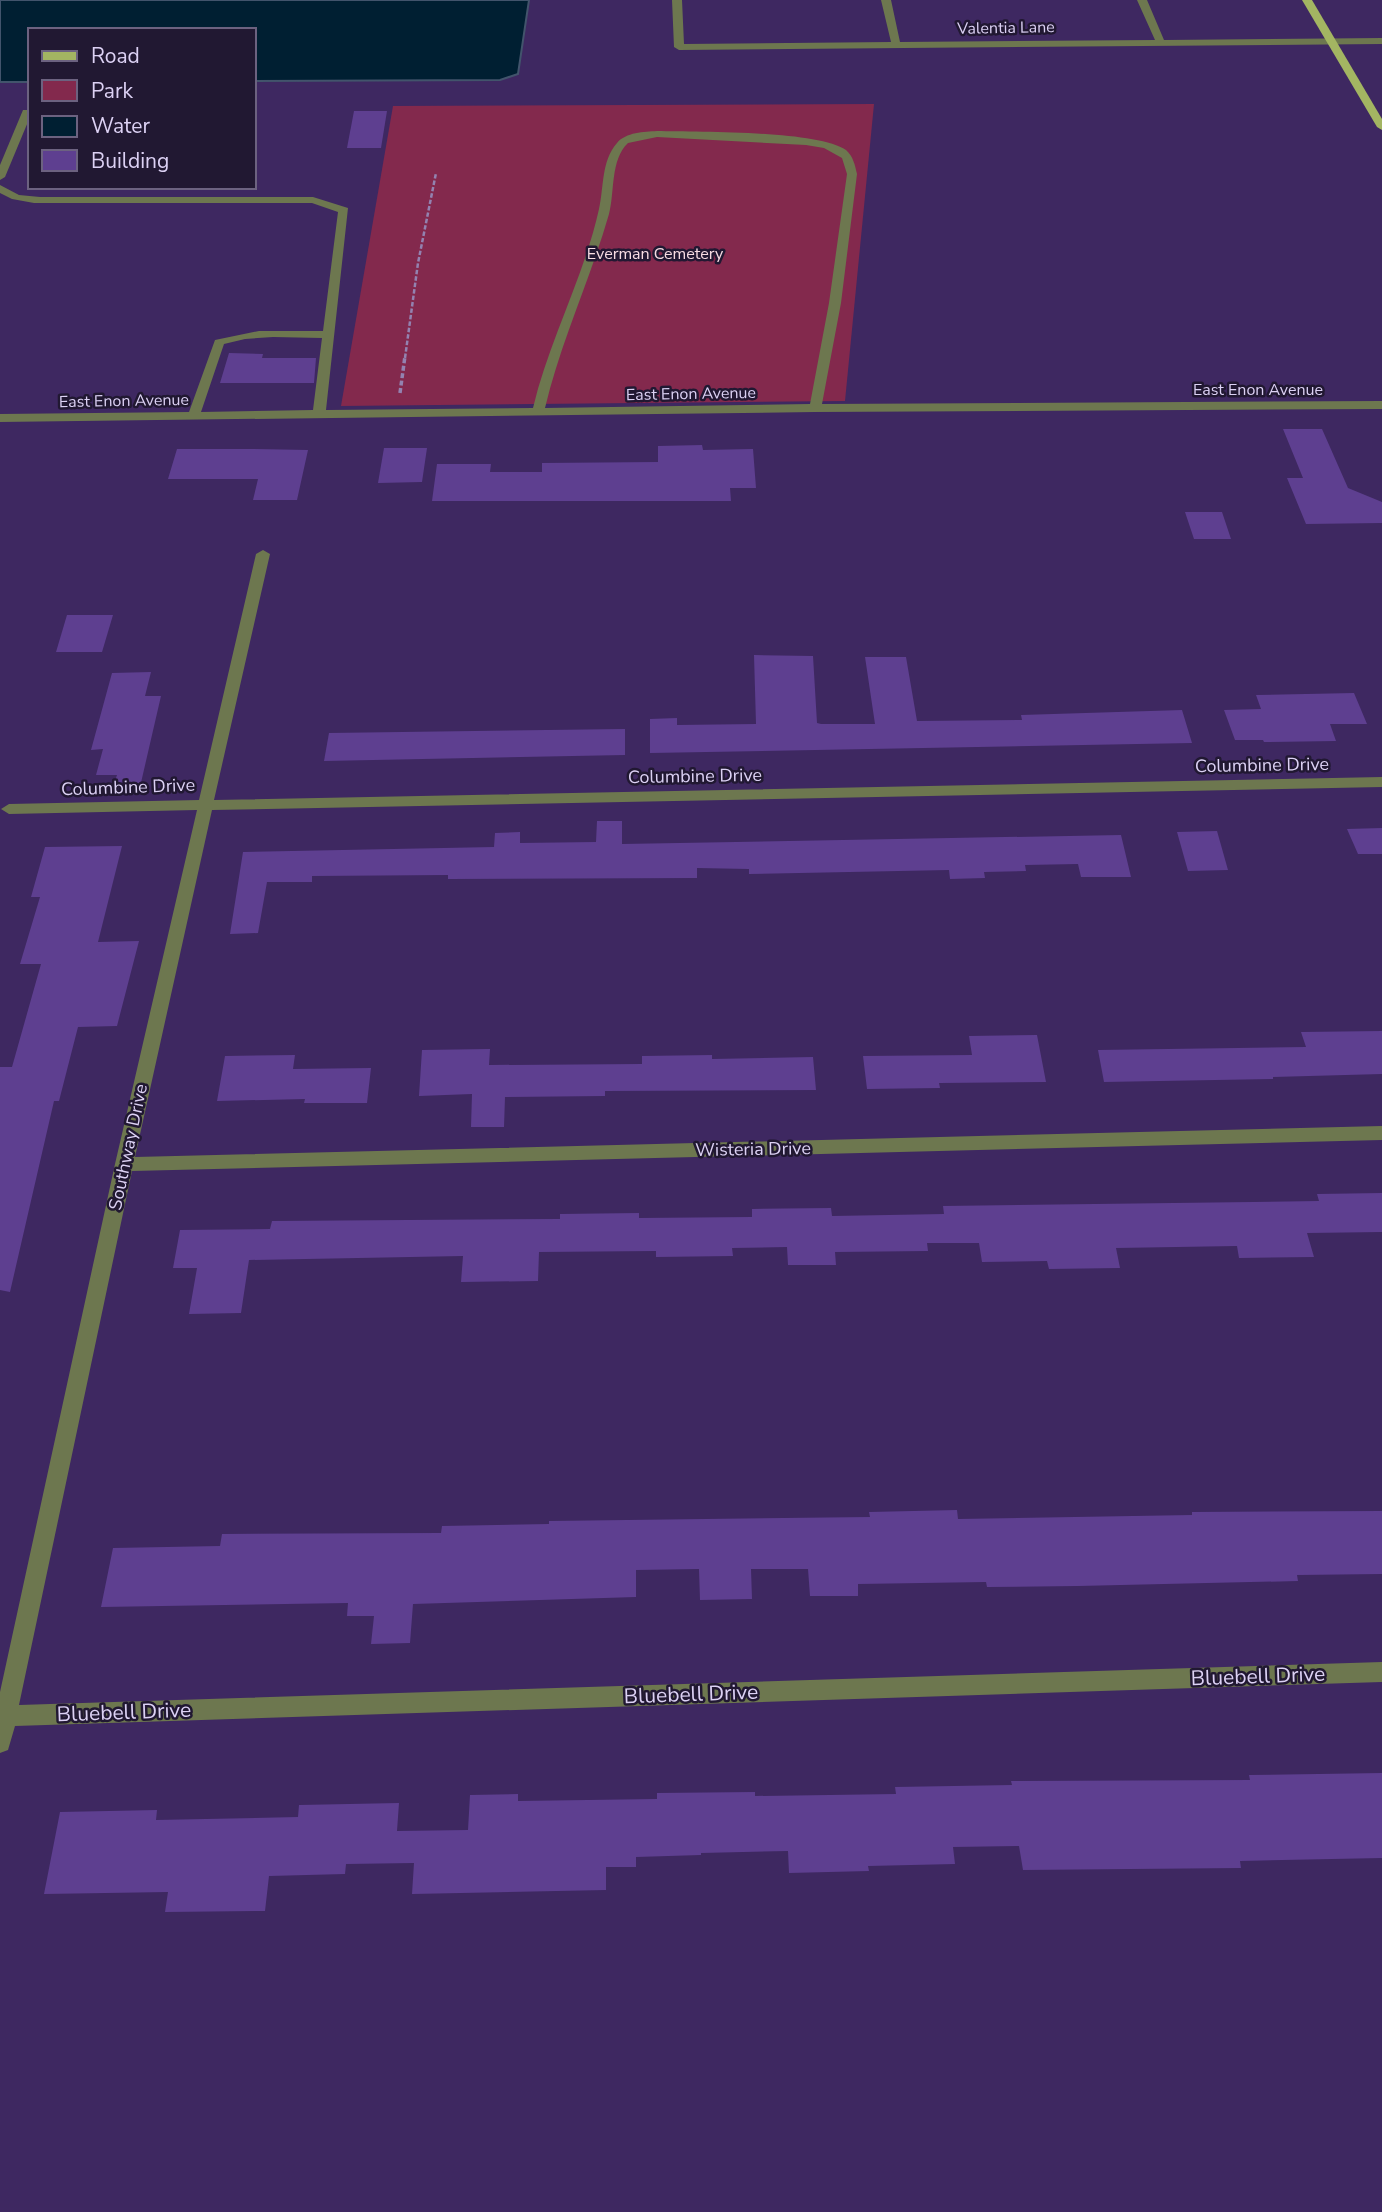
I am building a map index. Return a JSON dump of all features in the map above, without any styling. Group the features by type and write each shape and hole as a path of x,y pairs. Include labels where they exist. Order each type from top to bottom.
{"main road":[{"path":"1307,0 1382,127"}],"street":[{"name":"Valentia Lane","path":"677,0 679,47 1382,41"},
{"path":"886,0 896,45"},
{"path":"1142,0 1160,42"},
{"path":"0,177 27,112"},
{"path":"538,412 547,370 592,252 608,197 614,158 621,144 634,136 657,134 814,142 841,151 848,159 852,174 837,290 815,408"},
{"path":"0,188 6,194 20,199 46,201 313,200 344,210 319,414"},
{"path":"194,416 219,342 250,335 329,335"},
{"name":"East Enon Avenue","path":"0,418 815,408 1382,405"},
{"name":"Southway Drive","path":"0,1743 3,1716 124,1164 263,554"},
{"name":"Columbine Drive","path":"9,809 1382,782"},
{"name":"Wisteria Drive","path":"124,1164 1382,1133"},
{"name":"Bluebell Drive","path":"3,1716 1382,1672"}],"path":[{"path":"397,413 418,263 436,173"}],"green space":[{"name":"Everman Cemetery","path":"874,104 845,401 341,406 393,106"}],"water":[{"path":"0,0 529,0 518,74 500,80 256,81 256,28 28,28 28,82 0,82"}],"building":[{"path":"354,111 387,111 381,148 347,148"},
{"path":"229,353 263,354 262,358 316,358 314,383 220,383"},
{"path":"1283,429 1322,429 1348,488 1382,502 1382,523 1306,524 1287,478 1303,478"},
{"path":"702,445 703,450 753,449 756,488 730,488 731,501 432,501 437,464 491,464 490,472 542,472 542,463 658,462 658,446"},
{"path":"384,448 427,448 422,482 378,483"},
{"path":"177,449 308,450 297,500 253,500 258,479 168,479"},
{"path":"1185,512 1222,512 1231,539 1194,539"},
{"path":"67,615 113,615 102,652 56,652"},
{"path":"754,655 813,656 817,723 821,724 875,724 865,657 906,657 917,721 1022,720 1021,715 1182,710 1192,743 650,753 650,719 677,718 677,725 756,724"},
{"path":"151,672 145,696 161,696 140,787 113,787 117,775 96,775 103,749 91,750 112,673"},
{"path":"1354,693 1367,724 1330,724 1336,741 1235,740 1224,710 1261,709 1256,695"},
{"path":"625,729 625,755 324,761 329,733"},
{"path":"597,821 622,821 622,844 1121,835 1131,877 1081,877 1078,864 1025,865 1026,871 984,872 985,878 950,879 949,870 749,874 749,869 697,868 697,878 448,879 448,875 312,876 312,882 267,882 258,933 230,934 243,852 494,847 495,833 520,832 520,843 596,842"},
{"path":"1382,828 1382,854 1358,854 1347,829"},
{"path":"1217,831 1228,870 1188,871 1177,832"},
{"path":"122,846 98,942 139,941 117,1026 78,1027 59,1101 54,1101 10,1292 0,1290 0,1067 12,1067 41,964 20,964 40,897 31,897 45,847"},
{"path":"1382,1031 1382,1074 1104,1082 1098,1050 1306,1047 1301,1032"},
{"path":"1037,1035 1046,1082 939,1083 940,1088 867,1089 863,1056 972,1055 969,1036"},
{"path":"490,1049 489,1065 642,1064 642,1056 712,1055 712,1059 813,1057 816,1090 605,1091 605,1096 505,1097 504,1127 471,1127 472,1094 419,1096 422,1050"},
{"path":"295,1055 293,1069 371,1068 367,1103 304,1103 305,1099 217,1101 225,1056"},
{"path":"1382,1193 1382,1232 1307,1233 1314,1257 1239,1258 1237,1246 1116,1248 1120,1268 1049,1269 1047,1261 982,1262 979,1243 927,1243 928,1251 835,1252 836,1265 788,1265 787,1247 732,1248 733,1256 656,1257 656,1251 539,1252 538,1281 461,1282 463,1256 249,1260 241,1313 189,1314 197,1268 173,1268 180,1230 270,1229 272,1221 560,1219 560,1214 639,1213 639,1218 752,1217 752,1209 831,1208 832,1216 944,1214 943,1206 1319,1201 1317,1194"},
{"path":"957,1510 958,1519 1192,1515 1192,1512 1382,1511 1382,1574 1297,1575 1298,1581 1078,1586 987,1587 986,1582 858,1584 858,1596 810,1596 808,1569 751,1569 752,1599 700,1600 699,1569 636,1570 636,1597 413,1604 410,1643 371,1644 374,1616 347,1616 348,1603 101,1607 113,1548 220,1546 222,1534 441,1533 442,1526 549,1524 549,1521 870,1517 869,1512"},
{"path":"1382,1773 1382,1858 1240,1861 1241,1868 1023,1870 1019,1846 953,1847 955,1864 868,1866 869,1871 789,1873 788,1851 701,1853 636,1857 636,1867 606,1867 606,1890 412,1894 414,1863 346,1864 345,1874 269,1876 265,1911 165,1912 168,1892 44,1894 60,1812 157,1810 156,1820 298,1817 299,1805 399,1803 397,1831 468,1830 470,1795 518,1794 518,1801 657,1799 657,1793 755,1792 755,1796 896,1794 895,1787 1012,1785 1011,1781 1250,1780 1249,1775"}]}
